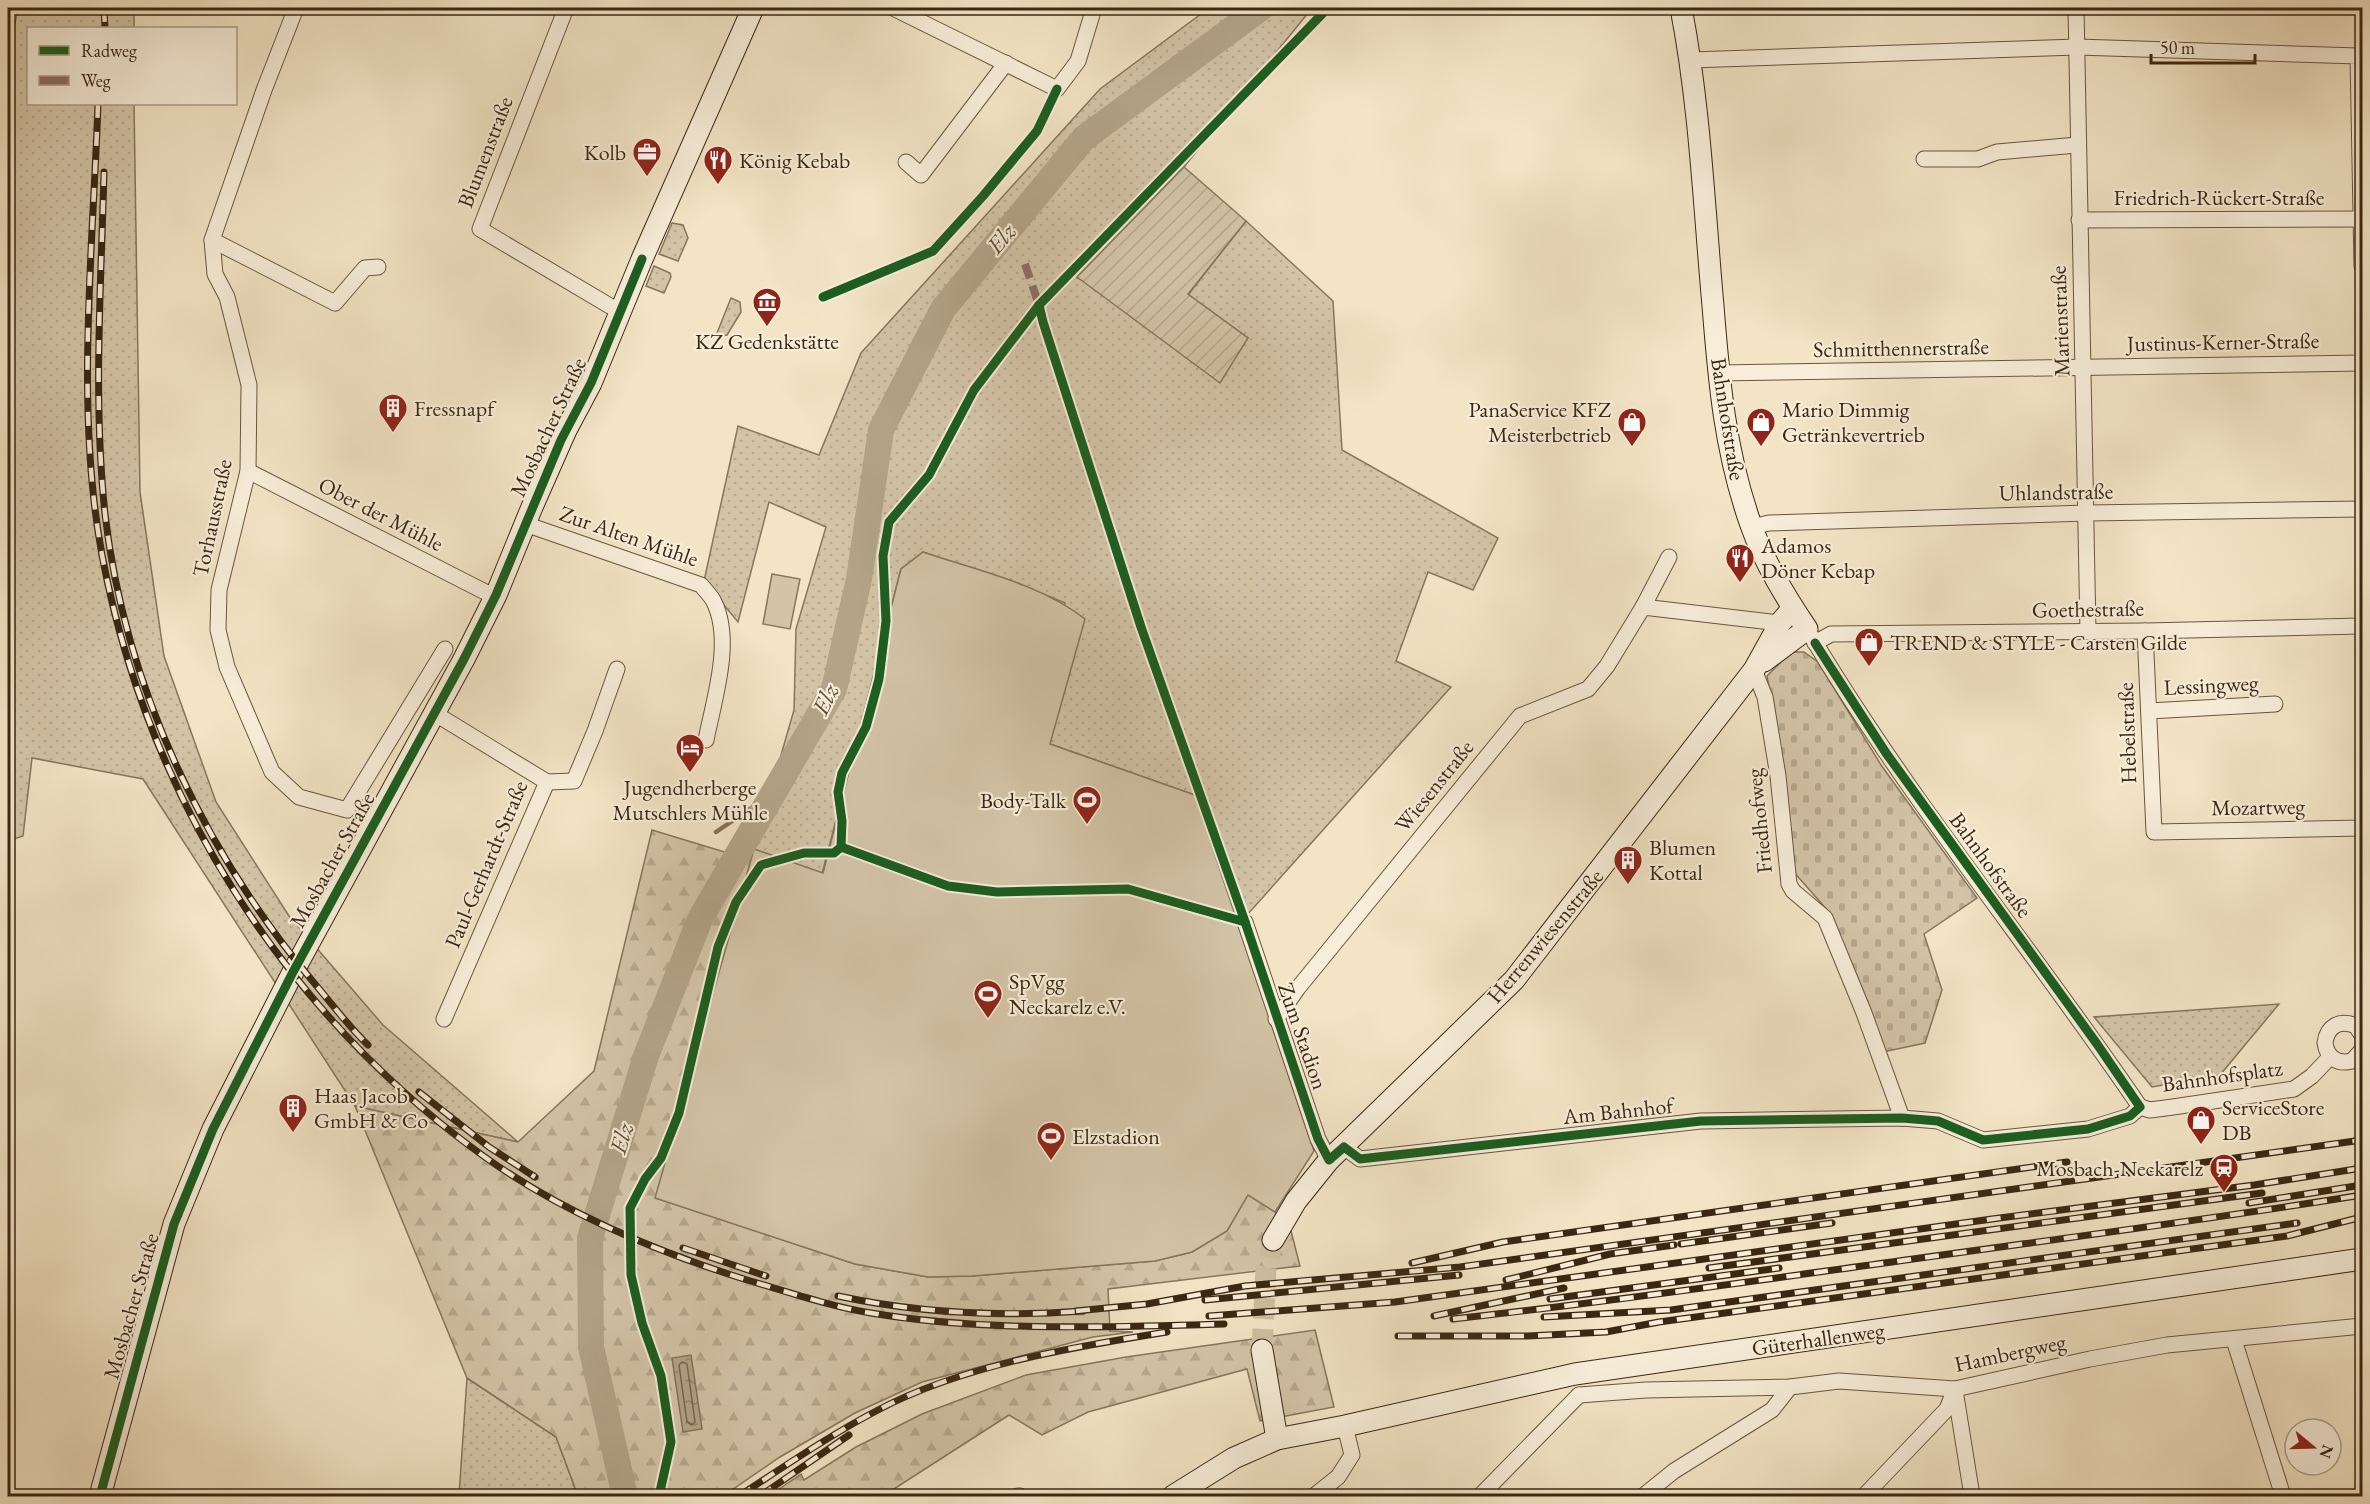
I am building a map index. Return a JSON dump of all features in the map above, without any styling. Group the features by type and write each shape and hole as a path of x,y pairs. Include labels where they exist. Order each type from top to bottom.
{"street":[{"path":"8,19 9,8"},
{"name":"Torhausstraße","path":"296,8 264,90 212,240 215,274 226,297 249,385 248,471 219,590 218,630 227,667 272,772 299,797 347,810 445,649"},
{"name":"Blumenstraße","path":"566,8 480,229 620,312"},
{"name":"Mosbacher Straße","path":"98,1493 174,1224 213,1129 292,972 495,597 566,430 591,382 753,8"},
{"path":"893,8 1058,89 1078,62 1094,8"},
{"name":"Bahnhofstraße","path":"1681,8 1691,60 1718,373 1730,455 1752,527 1779,586 1787,616 1811,636 1886,753 2140,1107"},
{"name":"Marienstraße","path":"2076,8 2088,632"},
{"path":"1691,60 2077,47 2358,56 2362,266"},
{"path":"906,162 921,175 1006,63"},
{"path":"1924,159 1978,159 1997,152 2077,145"},
{"name":"Friedrich-Rückert-Straße","path":"2079,220 2360,219"},
{"path":"212,240 335,303 365,268 378,267"},
{"name":"Justinus-Kerner-Straße","path":"2084,366 2362,363"},
{"name":"Schmitthennerstraße","path":"1718,373 2084,366"},
{"name":"Ober der Mühle","path":"248,471 495,597"},
{"name":"Uhlandstraße","path":"1752,527 1769,523 2086,513 2362,509"},
{"name":"Zur Alten Mühle","path":"525,524 701,585 713,600 719,619 723,657 706,740"},
{"name":"Wiesenstraße","path":"1276,1019 1298,988 1520,716 1588,689 1607,666 1643,607 1669,557"},
{"path":"1643,607 1787,616"},
{"name":"Herrenwiesenstraße","path":"1274,1240 1296,1201 1336,1154 1514,980 1754,670 1787,616"},
{"name":"Goethestraße","path":"1811,636 2362,626"},
{"name":"Hebelstraße","path":"2145,631 2154,832"},
{"name":"Herrenwiesenstraße","path":"1754,670 1785,644 1811,636"},
{"path":"547,782 574,782 617,669"},
{"name":"Friedhofweg","path":"1754,670 1765,696 1778,776 1789,884 1793,891 1825,918 1864,1013 1902,1118"},
{"name":"Lessingweg","path":"2149,711 2275,704"},
{"name":"Paul-Gerhardt-Straße","path":"434,713 547,782 444,1019"},
{"name":"Mozartweg","path":"2154,832 2362,828"},
{"name":"Zum Stadion","path":"1245,922 1318,1139 1336,1154"},
{"path":"2361,1029 2345,1023 2330,1029 2325,1043 2330,1056 2340,1062 2356,1058 2362,1050"},
{"name":"Bahnhofsplatz","path":"1902,1118 1938,1120 1983,1140 2088,1129 2130,1116 2140,1107 2150,1110 2294,1089 2312,1076 2330,1056"},
{"name":"Am Bahnhof","path":"1336,1154 1360,1159 1701,1121 1902,1118"},
{"name":"Güterhallenweg","path":"1277,1439 1575,1374 2362,1259"},
{"name":"Hambergweg","path":"1579,1395 1646,1390 1790,1388 1839,1381 1954,1389 2090,1359 2167,1345 2362,1326"},
{"path":"2234,1340 2283,1497"},
{"path":"1173,1497 1234,1458 1277,1439 1262,1350"},
{"path":"1480,1497 1579,1395 1575,1374"},
{"path":"1643,1497 1674,1471 1772,1410 1790,1388"},
{"path":"1864,1497 1947,1409 1954,1389"},
{"path":"1954,1389 1972,1497"},
{"path":"1314,1497 1338,1477 1352,1455 1345,1426"}],"green space":[{"path":"8,8 134,8 134,27 27,27 27,105 134,105 140,492 164,656 216,802 289,916 383,1025 518,1142 355,1106 143,779 32,758 23,836 8,841"},
{"path":"1209,8 1312,8 1184,167 1077,278 1248,338 1188,295 1246,221 1333,301 1342,450 1498,538 1473,590 1428,572 1396,661 1451,687 1238,925 1195,795 1050,744 1065,603 923,552 901,569 822,874 754,849 794,710 796,629 826,527 769,502 738,622 704,581 738,426 819,455 861,353 1100,89"},
{"path":"1184,167 1246,221 1188,294 1248,338 1220,383 1077,277"},
{"path":"672,223 683,225 688,238 678,261 659,254"},
{"path":"654,266 670,273 671,277 664,293 646,286"},
{"path":"731,298 740,302 741,312 727,335 721,336 717,333"},
{"name":"SpVgg Neckarelz e.V.","path":"923,552 1028,587 1049,596 1085,619 1050,744 1195,795 1314,1151 1275,1212 1248,1195 1227,1231 1192,1252 1155,1261 972,1276 928,1277 855,1264 655,1198 754,849 823,873 901,569"},
{"path":"772,574 800,579 790,629 763,624"},
{"path":"1791,652 1804,652 1818,662 1881,765 1977,898 1924,934 1942,990 1925,1043 1883,1052 1828,911 1792,870 1781,752 1767,676"},
{"path":"652,830 751,860 656,1198 855,1264 928,1277 972,1276 1155,1261 1192,1252 1227,1231 1248,1194 1275,1212 1290,1227 1300,1266 1108,1289 1110,1331 1133,1332 1093,1337 922,1382 855,1413 780,1457 723,1496 578,1496 556,1437 467,1378 355,1106 518,1142 594,1071"},
{"path":"2279,1004 2220,1075 2152,1087 2094,1017"},
{"path":"1315,1330 1334,1407 1260,1421 1247,1369 1088,1412 1042,1435 1009,1415 883,1496 769,1496 801,1474 804,1480 856,1447 922,1414 1026,1375 1126,1357"},
{"path":"467,1378 556,1437 578,1496 459,1496"}],"water":[{"path":"691,1355 702,1429 683,1432 672,1358"}],"waterway":[{"name":"Elz","path":"625,1496 591,1347 590,1238 646,1056 700,919 834,689 859,579 881,430 943,309 1084,138 1261,8"},
{"path":"716,832 772,794"}],"tunnel":[{"path":"1262,1350 1266,1268 1273,1240"}],"railway":[{"path":"104,8 105,27"},
{"path":"98,105 88,330 89,444 102,555 123,644 152,730 190,812 234,891 286,965 345,1034 410,1098 512,1176 609,1228 712,1269 840,1307 914,1319 1047,1327 1224,1324"},
{"path":"104,172 99,343 101,471 115,578 131,642 151,704 176,764 205,823 238,879 275,933 354,1031 368,1045"},
{"path":"419,1092 489,1147 535,1177"},
{"path":"1076,1311 1147,1304 1245,1286 1460,1267 2362,1140"},
{"path":"1412,1263 1503,1242 2067,1162"},
{"path":"1209,1316 1395,1302 2254,1185 2362,1168"},
{"path":"2249,1203 2362,1185"},
{"path":"1709,1268 2262,1193"},
{"path":"1453,1319 1728,1285 2362,1195"},
{"path":"1398,1336 1528,1336 1606,1332 1659,1322 2287,1236 2362,1217"},
{"path":"1681,1244 1832,1223"},
{"path":"1544,1317 1671,1310 2297,1223"},
{"path":"1506,1280 1610,1254 1674,1245"},
{"path":"683,1248 766,1276"},
{"path":"1550,1299 1779,1268"},
{"path":"1205,1300 1459,1275"},
{"path":"1434,1316 1564,1288"},
{"path":"838,1296 898,1306 960,1312 1021,1314 1083,1311"},
{"path":"739,1496 860,1420 911,1394 946,1381 1019,1360 1167,1332"},
{"path":"760,1496 849,1435"}],"marked path":[{"path":"1025,264 1040,308"}],"cycle path":[{"path":"659,1496 671,1442 661,1376 642,1323 631,1275 630,1208 645,1179 661,1158 679,1113 718,947 736,902 761,865 804,853 834,853 841,847 842,821 838,792 842,773 866,727 879,679 886,621 883,556 889,522 929,475 974,390 1039,305 1328,8"},
{"path":"823,297 933,251 1037,131 1057,89"},
{"path":"100,1496 174,1224 213,1129 293,972 464,659 496,595 561,440 591,383 642,259"},
{"path":"1039,305 1141,627 1243,916 1318,1139 1329,1160 1344,1147 1360,1159 1701,1121 1902,1118 1938,1121 1983,1140 2088,1129 2130,1116 2140,1107 1886,753 1815,643"},
{"path":"841,847 948,886 997,892 1128,889 1245,922"}],"place":[{"name":"Kolb","path":"647,178"},
{"name":"König Kebab","path":"718,186"},
{"name":"KZ Gedenkstätte","path":"767,328"},
{"name":"Fressnapf","path":"393,434"},
{"name":"PanaService KFZ Meisterbetrieb","path":"1632,448"},
{"name":"Mario Dimmig Getränkevertrieb","path":"1761,448"},
{"name":"Adamos Döner Kebap","path":"1740,584"},
{"name":"TREND & STYLE - Carsten Gilde","path":"1869,668"},
{"name":"Jugendherberge Mutschlers Mühle","path":"690,774"},
{"name":"Body-Talk","path":"1087,826"},
{"name":"Blumen Kottal","path":"1628,886"},
{"name":"SpVgg Neckarelz e.V.","path":"988,1020"},
{"name":"Haas Jacob GmbH & Co","path":"293,1134"},
{"name":"ServiceStore DB","path":"2201,1146"},
{"name":"Elzstadion","path":"1051,1162"},
{"name":"Mosbach-Neckarelz","path":"2224,1194"}]}
